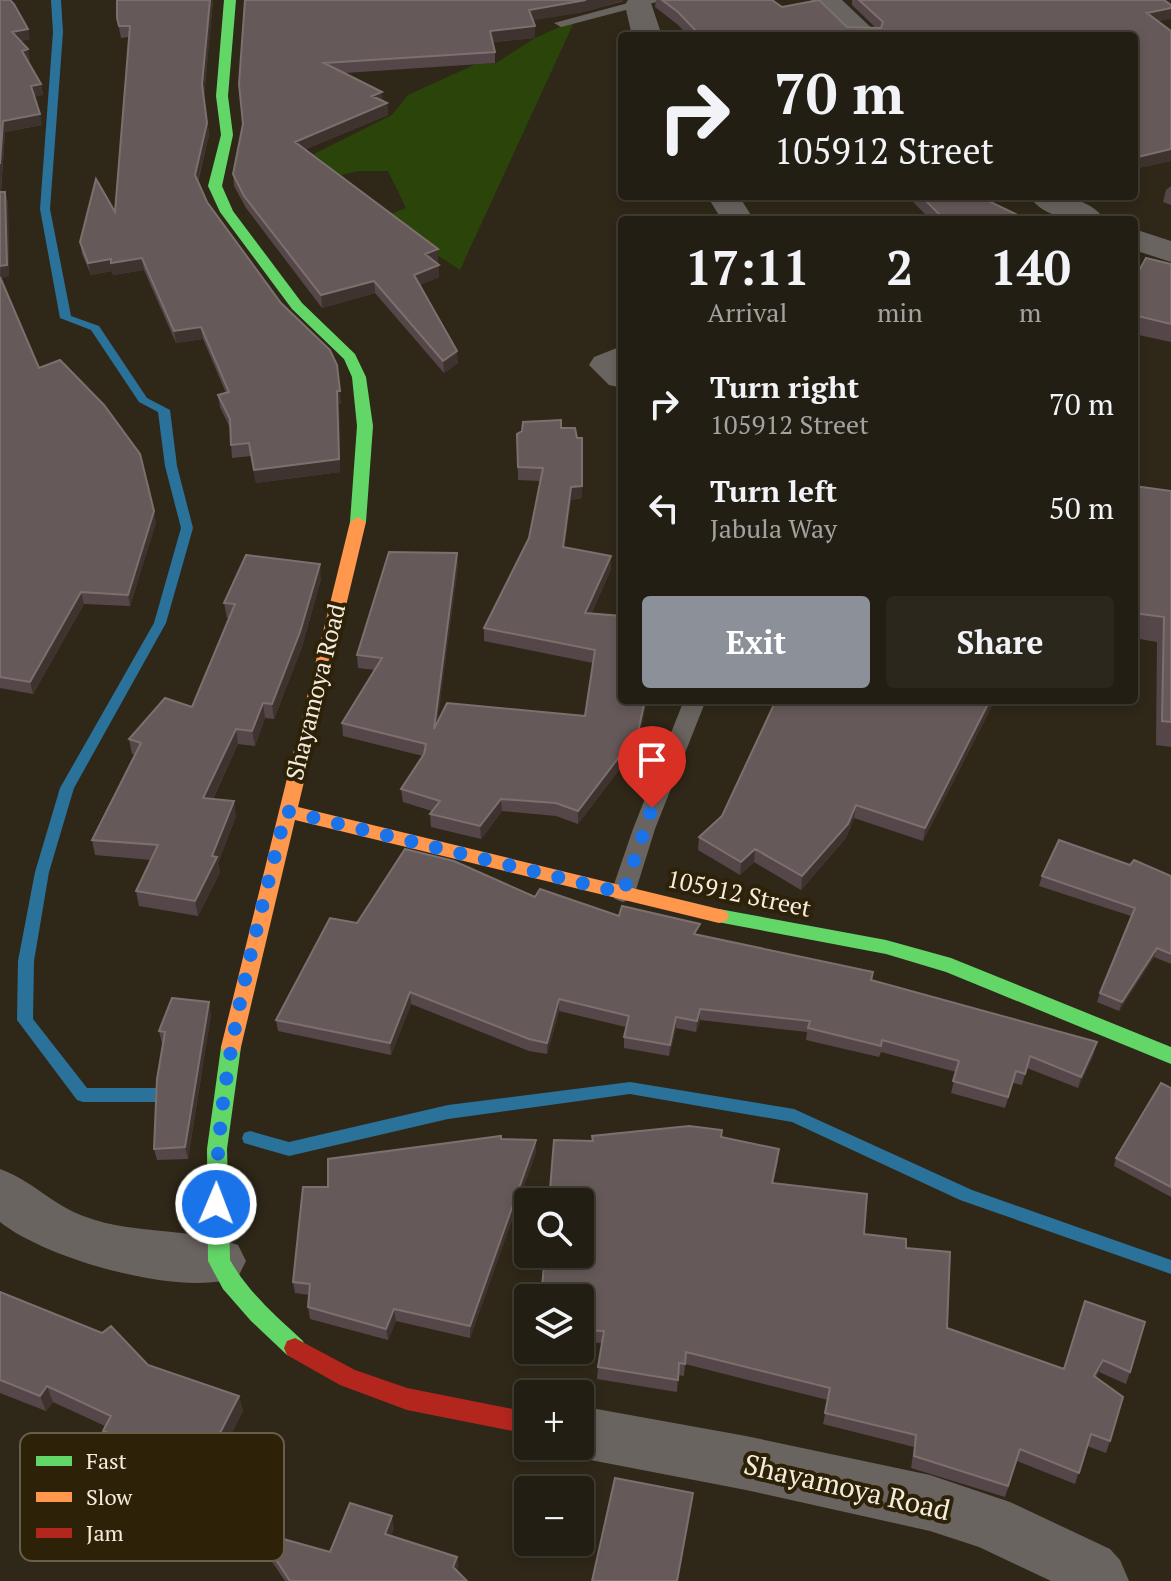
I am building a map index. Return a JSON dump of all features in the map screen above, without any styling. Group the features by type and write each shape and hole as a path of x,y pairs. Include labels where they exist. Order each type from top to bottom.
{"street":[{"name":"Shayamoya Road","path":"219,1261 217,1149 224,1093 250,955 357,532 365,426 359,377 350,357 297,306 227,212 215,186 227,135 222,96 230,0"},
{"path":"825,0 861,32"},
{"path":"647,32 648,2"},
{"path":"1052,200 1082,216"},
{"path":"1138,240 1171,252"},
{"path":"618,359 607,365 618,374"},
{"name":"105912 Street","path":"286,811 708,914 886,947 951,966 1025,994 1171,1056"},
{"path":"0,1191 19,1208 63,1234 124,1252 219,1261 249,1304 292,1346 348,1378 432,1405 514,1420"},
{"name":"Shayamoya Road","path":"594,1435 746,1463 930,1503 989,1522 1040,1545 1089,1569 1099,1581"}],"lane":[{"path":"561,23 648,2"},
{"path":"623,893 644,829 694,704"}],"green space":[{"path":"575,20 460,270 422,245 370,222 406,208 388,171 359,171 332,177 308,157 392,115 408,95 476,64 496,63 535,38"}],"building":[{"path":"0,0 10,0 14,4 28,29 12,32 28,49 22,51 41,84 31,86 40,114 3,121 0,164"},
{"path":"117,0 210,0 202,84 207,123 195,175 207,202 281,303 330,350 337,365 340,391 337,391 339,459 254,470 249,443 231,445 230,419 218,395 229,392 201,327 174,331 142,258 88,263 80,242 96,179 115,212 130,26 119,26"},
{"path":"245,0 586,0 529,10 535,26 490,31 495,52 324,63 382,92 372,96 387,103 295,142 438,249 425,254 439,265 414,275 457,351 443,361 374,281 321,295 244,196 233,174 243,124 239,84"},
{"path":"662,0 772,0 782,7 819,0 847,27 881,28 883,22 859,0 1164,0 1171,8 1147,13 1171,31 1171,149 1138,157 1138,32 697,32"},
{"path":"0,192 5,192 7,265 0,266"},
{"path":"925,200 986,200 1020,216 941,216"},
{"path":"1146,258 1171,264 1171,324 1138,316 1138,273"},
{"path":"0,277 39,368 60,360 104,405 140,454 154,511 128,595 81,592 30,682 0,677"},
{"path":"561,420 561,428 575,428 577,438 582,438 582,486 571,487 563,547 611,556 585,613 618,616 618,704 644,704 638,732 578,811 556,803 501,799 480,826 430,814 440,801 401,789 424,754 426,744 342,723 382,658 357,655 389,552 457,553 434,729 447,703 585,716 595,650 484,628 529,538 543,468 518,467 517,434 522,431 523,422"},
{"path":"1138,487 1171,491 1171,722 1162,721 1164,617 1138,614"},
{"path":"246,555 320,564 300,632 272,704 263,703 252,731 236,729 203,798 234,801 212,856 217,857 195,901 136,891 158,845 92,840 141,743 129,739 165,698 192,707 235,604 224,603"},
{"path":"774,704 988,704 925,828 856,805 848,824 802,876 755,849 741,862 699,837 722,816"},
{"path":"1059,840 1130,865 1134,860 1171,876 1171,954 1157,948 1122,1002 1100,993 1135,908 1042,876"},
{"path":"405,849 454,861 535,897 540,889 619,916 622,906 700,924 694,934 873,972 871,980 1097,1042 1081,1077 1030,1056 1025,1074 1016,1071 1008,1097 953,1081 959,1061 882,1040 881,1046 808,1028 810,1021 700,1009 697,1021 676,1017 670,1045 624,1037 629,1016 559,999 547,1043 529,1039 410,992 390,1043 276,1020 330,918 357,923"},
{"path":"172,998 209,1002 185,1147 154,1149 157,1079 165,1032 159,1031"},
{"path":"1161,1083 1171,1088 1171,1187 1116,1158"},
{"path":"689,1126 722,1130 721,1137 779,1149 772,1183 867,1194 864,1234 906,1239 906,1248 950,1252 947,1328 1064,1369 1085,1301 1145,1322 1130,1372 1103,1360 1094,1376 1123,1397 1110,1441 1091,1434 1079,1473 1020,1449 1008,1486 914,1456 916,1435 825,1413 830,1388 686,1352 685,1364 679,1363 678,1380 598,1367 604,1331 594,1331 594,1284 542,1284 544,1268 594,1268 594,1188 550,1188 554,1140 593,1141 592,1136"},
{"path":"501,1136 501,1139 536,1140 519,1188 514,1188 514,1202 470,1326 394,1309 386,1329 308,1307 310,1284 293,1282 303,1187 328,1187 328,1159"},
{"path":"0,1292 102,1333 111,1326 148,1365 239,1396 220,1433 109,1433 103,1431 111,1416 47,1386 40,1396 0,1380"},
{"path":"615,1478 693,1493 677,1581 592,1581"},
{"path":"350,1503 392,1516 385,1534 457,1557 453,1567 467,1581 290,1581 277,1561 284,1561 284,1539 330,1552"}],"waterway":[{"path":"56,0 58,32 45,209 66,318 95,328 143,400 164,410 171,466 187,528 160,623 67,788 42,872 26,961 25,1020 83,1095 173,1095"},
{"path":"250,1138 289,1149 448,1112 630,1088 794,1116 966,1195 1171,1267"}],"traffic: fast":[{"path":"230,0 222,96 227,135 215,186 227,212 297,306 350,357 359,377 365,426 358,522"},
{"path":"719,916 886,947 951,966 1171,1056"},
{"path":"231,1047 217,1149 219,1261 231,1282 295,1348"}],"traffic: slow":[{"path":"231,1047 358,522"},
{"path":"286,811 719,916"}],"traffic: jam":[{"path":"295,1348 348,1378 407,1399 514,1420"}],"route":[{"path":"216,1204 217,1149 233,1036 286,811 623,893 652,808"}]}
